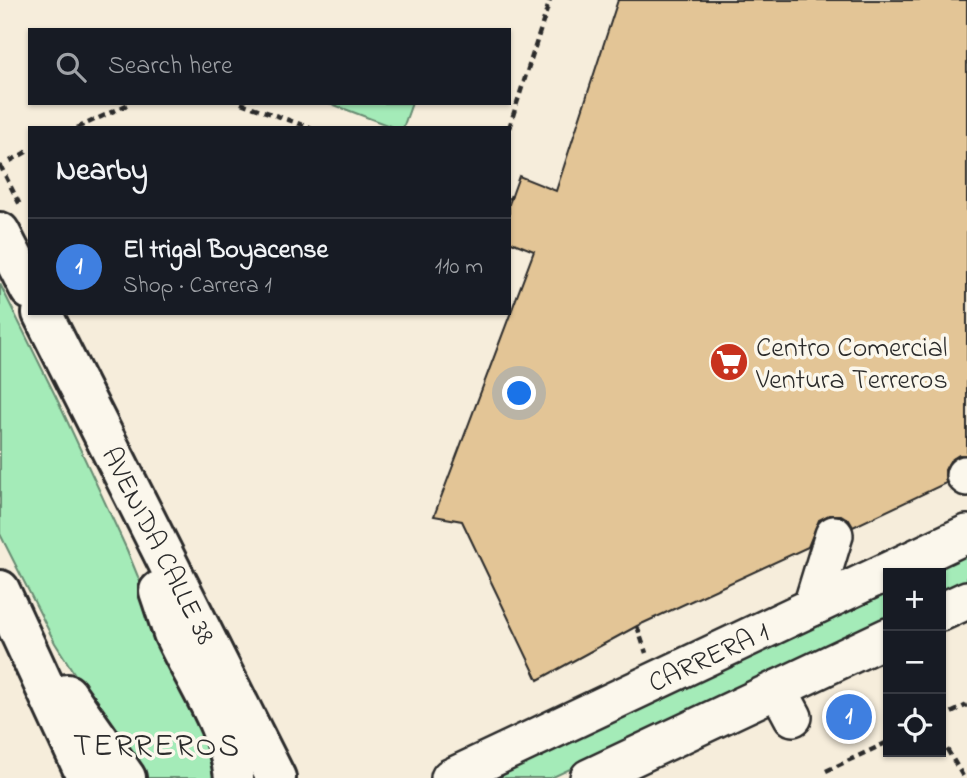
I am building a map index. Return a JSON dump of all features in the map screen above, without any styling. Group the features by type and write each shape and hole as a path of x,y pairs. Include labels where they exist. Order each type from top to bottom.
{"main road":[{"path":"12,223 28,283"},
{"name":"AVENIDA CALLE 38","path":"43,315 276,778"},
{"path":"115,456 172,630 219,727 232,762 234,778"},
{"path":"5,601 87,778"},
{"path":"5,601 126,778"}],"street":[{"name":"CARRERA 1","path":"450,778 967,534"},
{"path":"812,607 834,535"},
{"path":"946,610 967,600"},
{"path":"589,778 725,731 785,703 883,640"}],"path":[{"path":"510,126 551,0"},
{"path":"81,126 127,105"},
{"path":"247,105 305,126"},
{"path":"10,161 28,151"},
{"path":"0,165 12,223"},
{"path":"637,626 646,654"},
{"path":"946,716 967,705"},
{"path":"826,771 883,744"},
{"path":"946,747 964,778"}],"green space":[{"path":"334,105 411,105 404,126 390,126"},
{"path":"0,284 127,550 171,657 205,728 218,778 141,778 55,643 0,534"},
{"path":"967,552 967,582 946,592 946,568 933,568"},
{"path":"883,591 883,621 551,778 487,778"}],"building":[{"name":"Centro Comercial Ventura Terreros","path":"618,0 967,0 967,455 959,455 950,461 945,470 946,483 853,527 849,520 841,515 829,515 819,520 808,547 637,626 538,680 462,521 434,516 534,251 511,242 511,198 519,176 556,191"}],"place":[{"name":"Centro Comercial Ventura Terreros","path":"729,362"},
{"name":"El trigal Boyacense","path":"849,717"}],"district":[{"name":"TERREROS","path":"157,744"}]}
